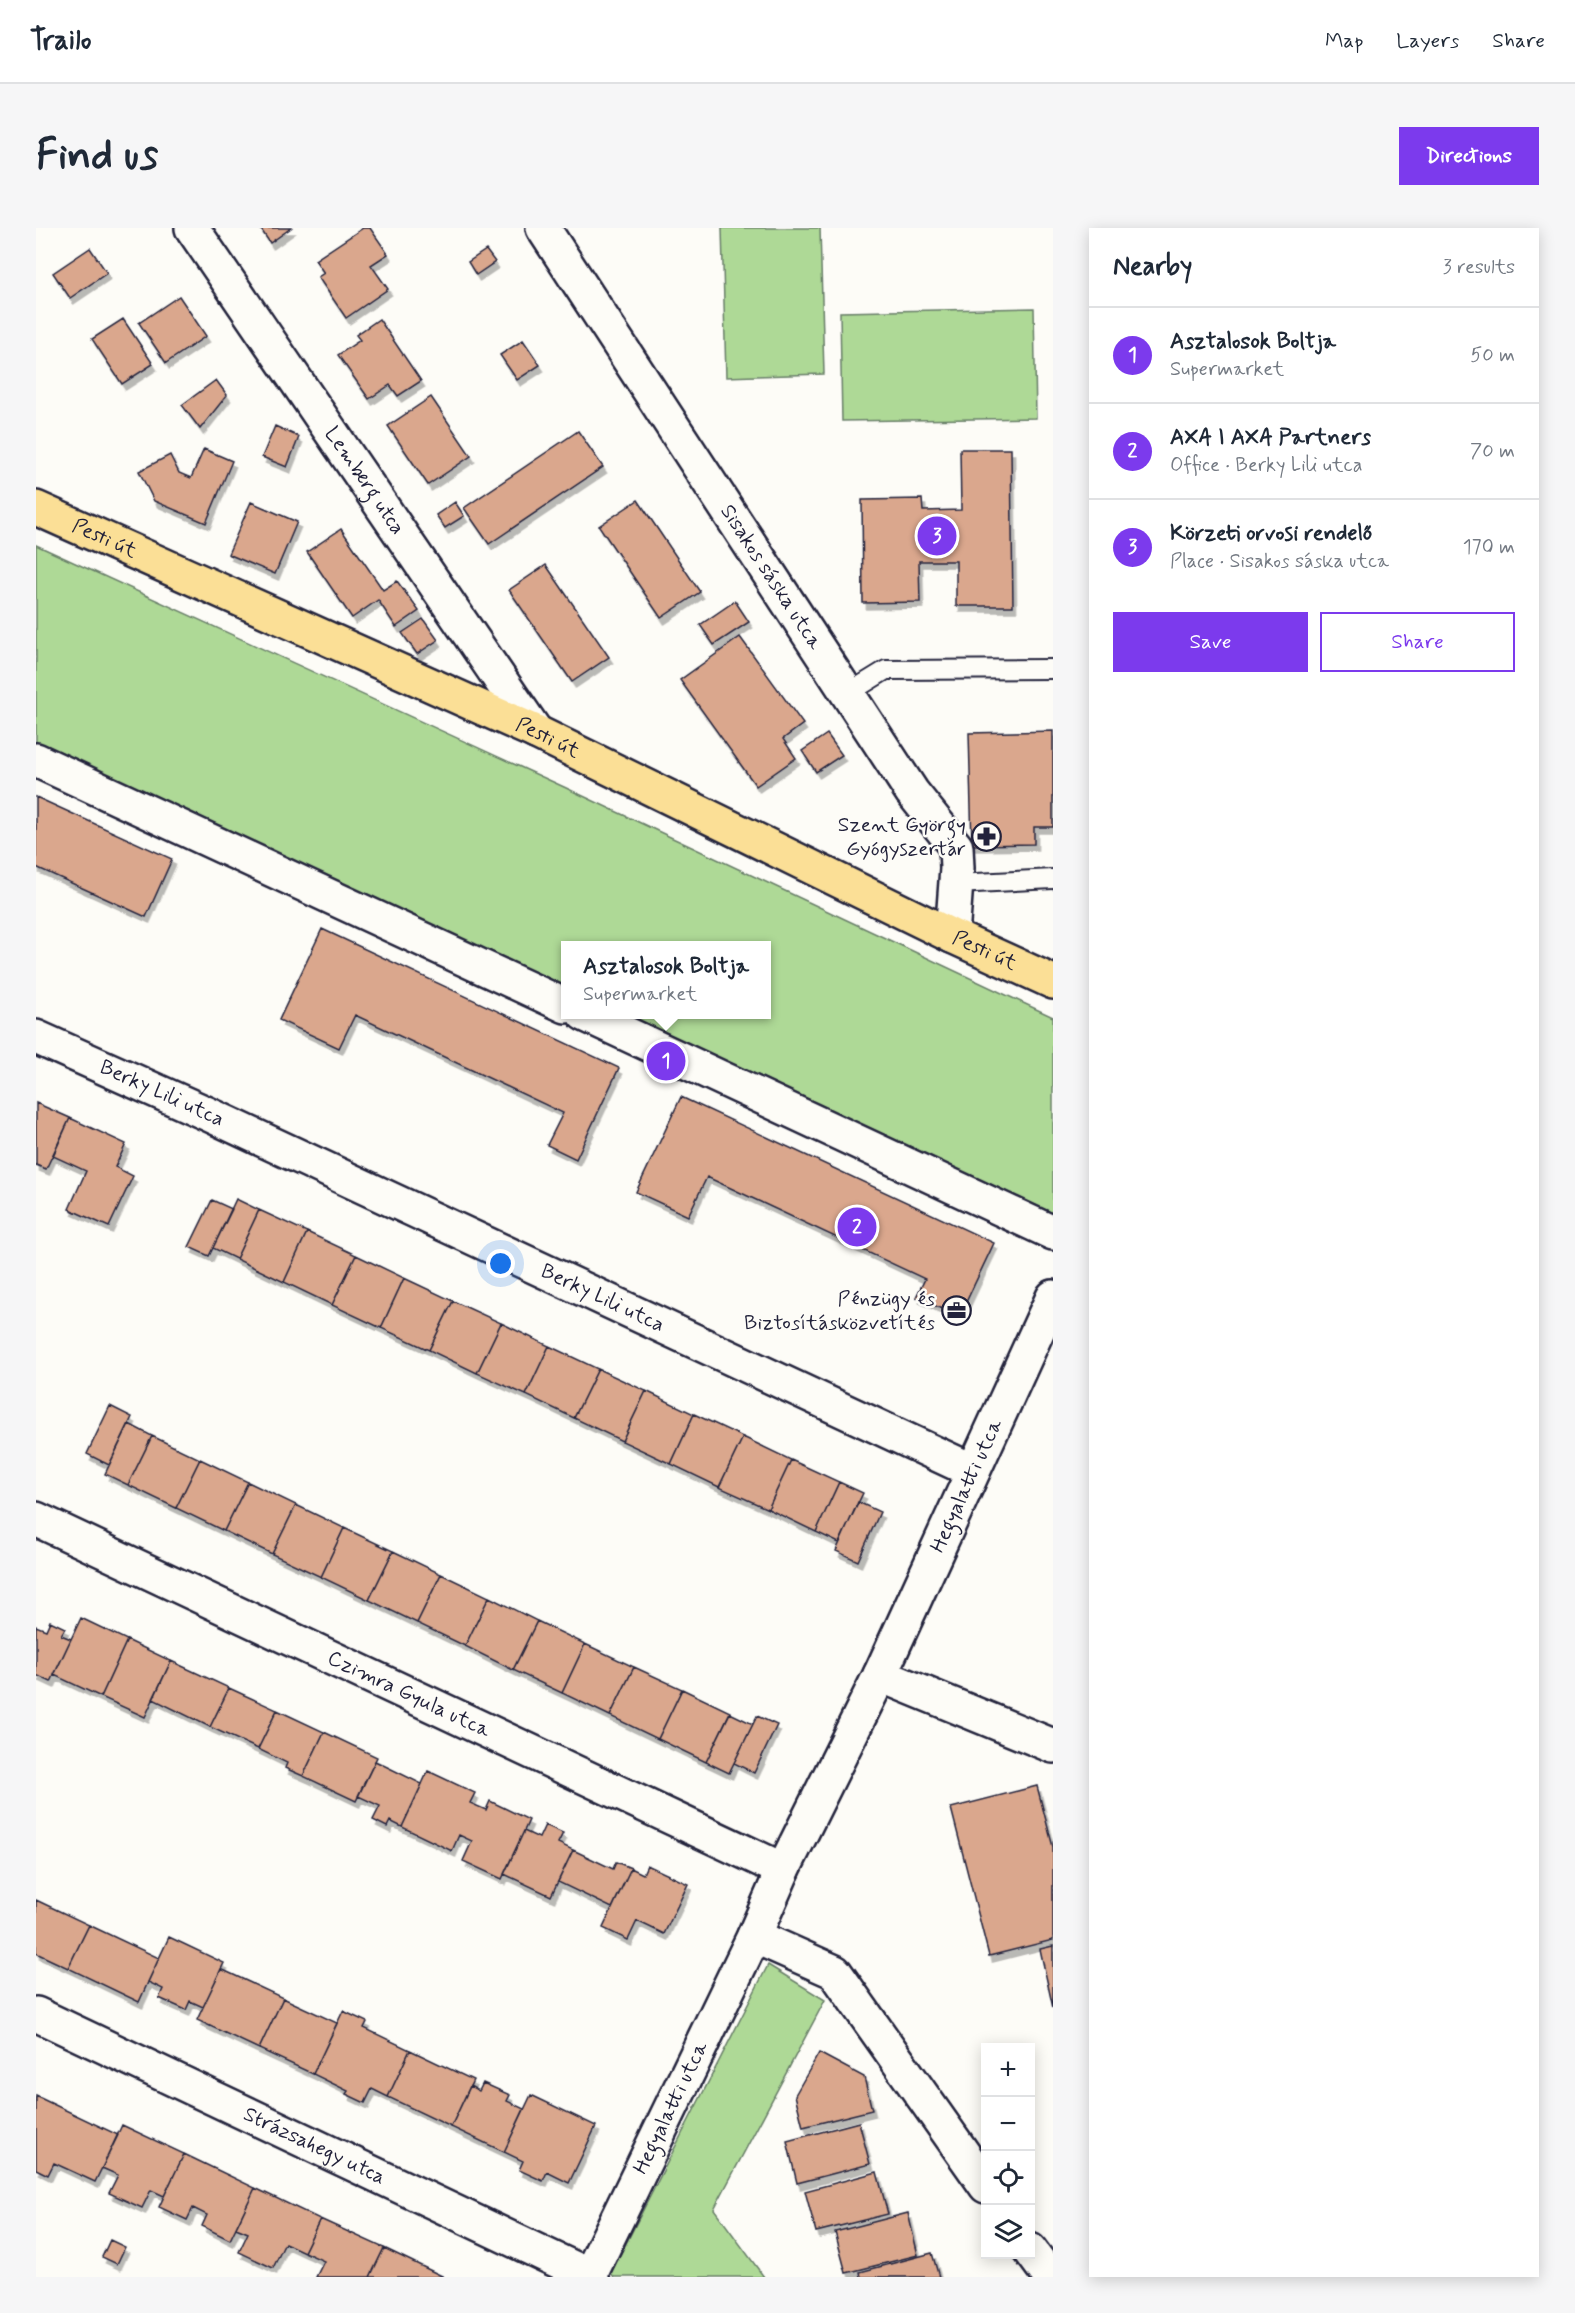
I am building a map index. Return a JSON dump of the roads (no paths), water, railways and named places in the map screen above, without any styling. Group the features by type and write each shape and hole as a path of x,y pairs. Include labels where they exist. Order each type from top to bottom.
{"main road":[{"name":"Pesti út","path":"36,508 536,732 952,936 1053,982"}],"street":[{"name":"Lemberg utca","path":"192,228 536,732"},
{"name":"Sisakos sáska utca","path":"543,228 912,792 956,847 952,936"},
{"path":"36,760 561,1004"},
{"path":"595,1019 1053,1233"},
{"name":"Berky Lili utca","path":"36,1037 208,1114 973,1471"},
{"name":"Hegyalatti utca","path":"589,2276 754,1936 783,1870 880,1675 1053,1297"},
{"name":"Czimra Gyula utca","path":"36,1519 783,1870"},
{"path":"880,1675 1053,1746"},
{"path":"754,1936 835,1972 981,2179"},
{"name":"Strázsahegy utca","path":"36,2014 589,2276"},
{"path":"1035,2257 1050,2277"}],"lane":[{"path":"848,694 886,670 1053,669"},
{"path":"956,884 1053,879"}],"place":[{"name":"Körzeti orvosi rendelő","path":"937,536"},
{"name":"Szent György Gyógyszertár","path":"987,837"},
{"name":"Asztalosok Boltja","path":"666,1061"},
{"name":"AXA I AXA Partners","path":"857,1227"},
{"name":"Pénzügy és Biztosításközvetítés","path":"956,1311"}]}
